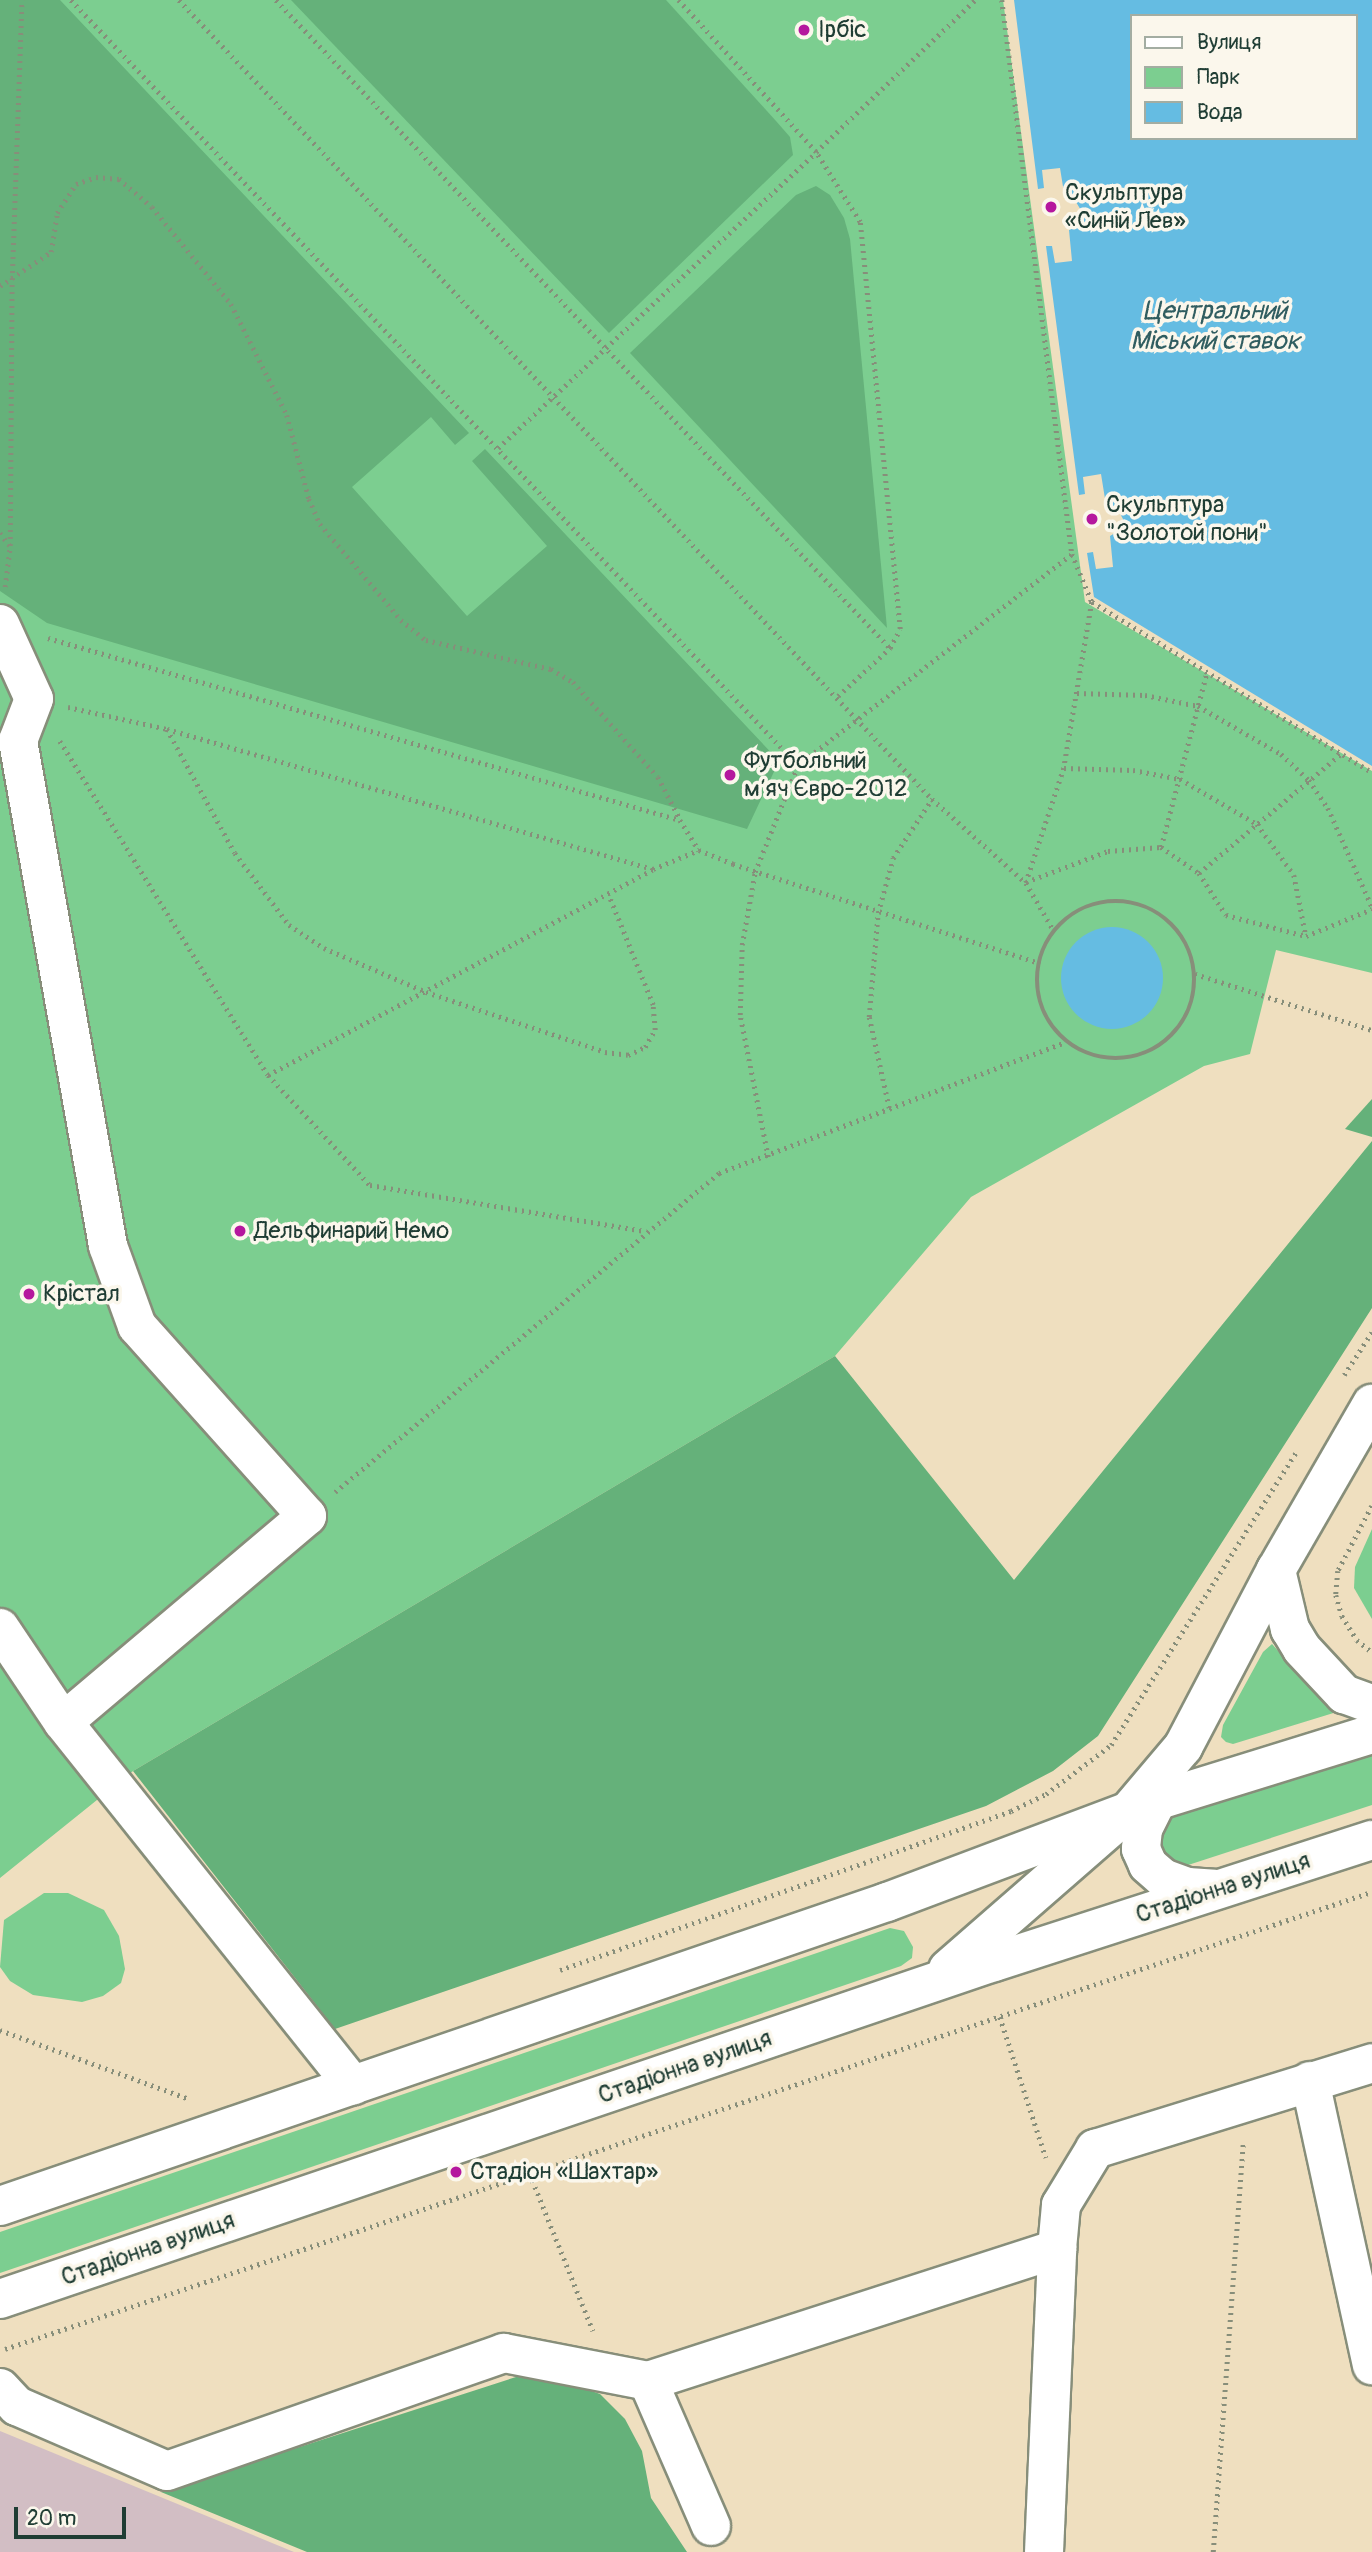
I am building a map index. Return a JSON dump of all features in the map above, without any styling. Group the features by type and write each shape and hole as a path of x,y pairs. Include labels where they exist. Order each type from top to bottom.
{"street":[{"path":"2,611 34,699 18,741 108,1246 137,1325 307,1516 63,1722"},
{"path":"933,1982 1143,1806 1183,1747 1276,1570 1372,1404"},
{"path":"1276,1570 1290,1629 1302,1649 1344,1694 1372,1704"},
{"path":"0,1628 63,1722 353,2085"},
{"path":"0,2206 887,1902 1143,1806 1372,1734"},
{"path":"1143,1806 1141,1849 1148,1865 1163,1878 1188,1887 1220,1889"},
{"name":"Стадіонна вулиця","path":"0,2298 933,1982 1372,1840"},
{"path":"1044,2552 1061,2206 1095,2150 1372,2063"},
{"path":"1310,2081 1372,2365"},
{"path":"0,2388 17,2406 167,2472 504,2353 609,2371 648,2381 1058,2249"},
{"path":"648,2381 711,2526"}],"path":[{"path":"2,611 10,546 12,279 22,0"},
{"path":"71,0 798,765"},
{"path":"179,0 838,696 932,799 1026,883 1054,931"},
{"path":"276,0 890,648"},
{"path":"678,0 816,152 860,222 900,629 890,648 838,696"},
{"path":"498,449 556,398 975,0"},
{"path":"1002,0 1072,554 1092,602 1064,768 1026,883"},
{"path":"0,286 51,253 57,213 76,184 96,177 119,179 152,207 231,304 287,415 309,499 320,523 401,620 426,640 551,669 573,682 658,777 699,850 755,872 878,913 1040,962"},
{"path":"0,533 10,546"},
{"path":"768,1157 740,1015 742,946 755,872 798,765 1072,554"},
{"path":"1092,602 1372,772"},
{"path":"40,636 680,820"},
{"path":"1161,847 1207,672"},
{"path":"1026,883 1108,851 1161,847 1199,873 1226,915 1306,936 1372,908 1346,841 1309,780 1254,736 1198,706 1145,695 1077,693"},
{"path":"34,699 167,729 653,869"},
{"path":"34,699 268,1075 370,1185 646,1231"},
{"path":"167,729 235,853 289,925 324,948 426,992 605,1052 628,1055 645,1047 655,1030 653,1005 609,896"},
{"path":"1199,873 1342,753"},
{"path":"1064,768 1133,770 1180,779 1257,824 1294,876 1306,936"},
{"path":"890,1108 869,1017 878,913 892,858 932,799"},
{"path":"268,1075 609,896 653,869 699,850"},
{"path":"1123,901 1152,909 1185,942 1195,974 1193,998 1182,1023 1166,1042 1144,1055 1119,1060 1092,1056 1066,1042 1046,1019 1038,994 1040,962 1054,931 1074,914 1094,904 1123,901"},
{"path":"1195,974 1372,1030"},
{"path":"307,1516 646,1231 719,1173 768,1157 1066,1042"},
{"path":"1342,1379 1372,1332"},
{"path":"555,1972 1011,1811 1082,1768 1111,1745 1305,1438"},
{"path":"1372,1506 1338,1571 1336,1595 1342,1616 1372,1652"},
{"path":"0,2350 1372,1892"},
{"path":"1000,2017 1061,2206"},
{"path":"0,2030 191,2099"},
{"path":"178,2104 203,2095"},
{"path":"1213,2552 1246,2102"},
{"path":"530,2173 609,2371"}],"shaded area":[{"path":"0,2431 294,2552 0,2552"}],"green space":[{"path":"0,0 1003,0 1085,602 1372,771 1372,973 1276,950 1250,1054 1204,1066 971,1197 835,1356 133,1771 0,1878"},
{"path":"0,0 60,0 469,433 455,445 431,417 352,487 467,616 547,546 472,461 485,449 779,761 747,829 47,623 0,591"},
{"path":"291,0 666,0 790,137 793,155 609,333"},
{"path":"816,186 830,195 844,218 850,239 887,628 630,353 796,195"},
{"path":"1372,1099 1372,1137 1345,1129"},
{"path":"1372,1141 1372,1308 1098,1736 1053,1771 986,1806 335,2029 133,1771 835,1356 1014,1580"},
{"path":"1372,1529 1372,1619 1354,1588 1355,1567"},
{"path":"1272,1644 1305,1681 1340,1711 1233,1744 1226,1742 1221,1737 1223,1725 1263,1652"},
{"path":"1372,1753 1372,1805 1182,1867 1165,1857 1157,1839 1176,1813"},
{"path":"44,1893 68,1893 104,1910 119,1936 125,1969 121,1983 103,1996 82,2002 33,1995 10,1981 0,1967 4,1920"},
{"path":"890,1928 904,1931 913,1947 912,1958 901,1966 0,2273 0,2232"},
{"path":"516,2377 555,2378 600,2394 625,2419 642,2451 651,2498 687,2552 307,2552 161,2492"}],"water":[{"name":"Центральний Міський ставок","path":"1014,0 1372,0 1372,766 1094,597 1087,553 1093,552 1096,569 1113,567 1110,536 1120,530 1123,519 1117,508 1106,505 1101,474 1083,477 1085,494 1079,495 1046,246 1052,246 1055,263 1072,261 1069,230 1079,224 1082,212 1076,202 1065,199 1060,168 1042,170 1044,188 1038,189"},
{"path":"1112,927 1132,931 1148,942 1159,958 1163,978 1159,998 1148,1014 1132,1025 1112,1029 1092,1025 1076,1014 1065,998 1061,978 1065,958 1076,942 1092,931"}],"place":[{"name":"Ірбіс","path":"804,30"},
{"name":"Скульптура «Синій Лев»","path":"1051,207"},
{"name":"Скульптура \"Золотой пони\"","path":"1092,519"},
{"name":"Футбольний мʼяч Євро-2012","path":"730,775"},
{"name":"Дельфинарий Немо","path":"240,1231"},
{"name":"Крістал","path":"29,1294"},
{"name":"Стадіон «Шахтар»","path":"456,2172"}]}
